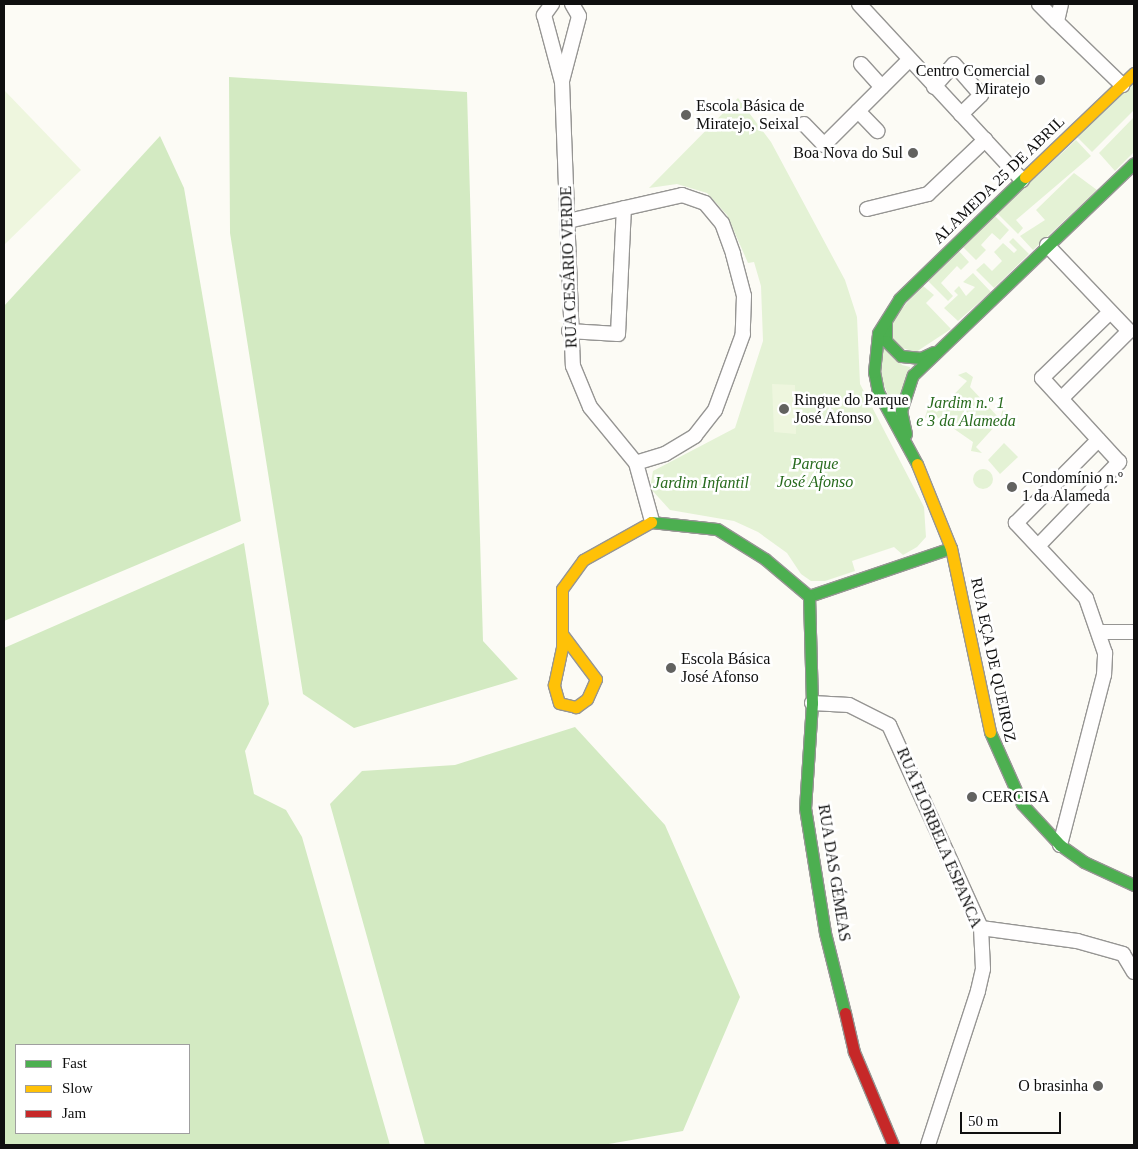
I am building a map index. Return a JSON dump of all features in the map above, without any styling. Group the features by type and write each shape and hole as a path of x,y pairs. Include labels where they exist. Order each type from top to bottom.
{"main road":[{"name":"ALAMEDA 25 DE ABRIL","path":"909,445 878,392 874,372 878,333 888,313 1022,180 1134,73"},
{"path":"909,445 901,411 906,390 934,352 1134,162"},
{"path":"888,313 884,331 893,351 910,358 934,352"},
{"name":"RUA EÇA DE QUEIROZ","path":"909,445 951,548 998,760 1022,804 1060,845 1084,862 1134,885"},
{"path":"563,635 590,664 596,679 587,699 576,707 559,703 554,685 563,635 562,589 569,574 583,560 652,521 717,529 765,559 809,596 951,548"},
{"name":"RUA DAS GÉMEAS","path":"809,596 807,644 812,704 805,808 825,933 854,1052 893,1145"}],"street":[{"path":"552,4 544,15 562,82"},
{"path":"562,82 579,16 572,4"},
{"path":"860,4 908,61 961,114 1022,180"},
{"path":"1039,4 1122,85"},
{"path":"1057,22 1061,4"},
{"path":"804,124 824,145 908,61"},
{"path":"860,64 882,87"},
{"path":"934,87 954,64 981,95 961,114"},
{"name":"RUA CESÁRIO VERDE","path":"562,82 568,221 569,331 573,366 590,407 636,463 652,521"},
{"path":"858,111 877,131"},
{"path":"867,209 928,194 985,140"},
{"path":"568,221 682,195 704,203 722,224 744,296 743,334 715,410 695,436 665,454 636,463"},
{"path":"569,331 618,334 624,208"},
{"path":"1047,245 1129,331 1062,398"},
{"path":"1038,546 1119,462 1042,378 1110,312"},
{"path":"1060,845 1104,675 1101,632 1086,598 1016,523 1098,440"},
{"path":"1101,632 1134,632"},
{"name":"RUA FLORBELA ESPANCA","path":"812,704 849,705 889,725 981,928 983,969 978,992 928,1145"},
{"path":"981,928 1077,942 1124,954 1132,964"}],"green space":[{"path":"229,77 467,92 483,641 518,679 354,728 303,694 230,233"},
{"path":"1134,83 1134,110 1092,152 1077,137"},
{"path":"4,90 81,170 4,245"},
{"name":"Parque José Afonso","path":"738,98 771,142 845,280 857,317 860,384 924,507 926,537 917,547 903,555 894,547 852,561 855,571 825,581 811,581 801,574 787,553 758,532 734,521 670,510 650,488 653,471 735,428 763,341 761,286 754,262 748,263 727,215 707,193 677,184 649,188"},
{"path":"1134,117 1134,152 1115,171 1099,153"},
{"path":"160,136 184,188 241,521 4,621 4,306"},
{"path":"1076,140 1091,156 1016,220 1023,228 1018,234 997,213"},
{"path":"1074,173 1097,190 1033,250 1020,236 1045,220 1036,210"},
{"path":"994,215 1009,230 1000,240 992,233 981,245 986,250 976,260 962,246"},
{"path":"1013,238 1029,254 994,288 976,270 984,263 992,271 1002,261 994,252 1003,243 1014,253 1017,250 1009,242"},
{"path":"958,250 969,262 961,270 957,266 941,283 953,296 948,301 927,280"},
{"path":"973,273 991,292 958,321 944,308 958,295 954,291 959,286 966,296 975,287 963,282"},
{"path":"922,285 934,295 926,303 951,329 916,352 895,346 888,325"},
{"path":"884,339 902,365 910,367 904,434 881,378"},
{"name":"Jardim n.º 1 e 3 da Alameda","path":"966,372 973,377 970,387 1000,419 1003,408 1013,421 1006,414 976,447 982,453 971,451 973,442 934,415 929,423 925,417 928,408 937,412 967,381 958,375"},
{"name":"Ringue do Parque José Afonso","path":"772,384 795,385 796,434 774,432"},
{"path":"1004,443 1018,457 1000,474 988,460"},
{"path":"983,469 990,472 993,479 990,486 983,489 976,486 973,479 976,472"},
{"path":"244,543 269,704 245,751 254,794 286,810 302,837 390,1145 4,1145 4,648"},
{"path":"575,727 665,825 740,997 683,1131 603,1145 425,1145 330,804 362,771 455,765"}],"traffic: fast":[{"path":"906,434 901,411 913,375 1134,163"},
{"path":"917,464 878,392 874,372 878,333 899,299 1025,177"},
{"path":"886,322 886,341 901,356 921,358 934,352"},
{"path":"651,522 717,529 765,559 809,596 951,548"},
{"path":"809,596 812,703 805,808 825,933 845,1013"},
{"path":"990,732 1022,804 1060,845 1084,862 1134,885"}],"traffic: slow":[{"path":"1025,177 1134,73"},
{"path":"917,464 951,548 990,732"},
{"path":"563,635 596,679 587,699 576,707 559,703 554,685 562,648 562,589 583,560 651,522"}],"traffic: jam":[{"path":"845,1013 854,1052 893,1145"}],"place":[{"name":"Centro Comercial Miratejo","path":"1040,80"},
{"name":"Escola Básica de Miratejo, Seixal","path":"686,115"},
{"name":"Boa Nova do Sul","path":"913,153"},
{"name":"Ringue do Parque José Afonso","path":"784,409"},
{"name":"Condomínio n.º 1 da Alameda","path":"1012,487"},
{"name":"Escola Básica José Afonso","path":"671,668"},
{"name":"CERCISA","path":"972,797"},
{"name":"O brasinha","path":"1098,1086"}],"park label":[{"name":"Jardim Infantil","path":"701,483"}]}
